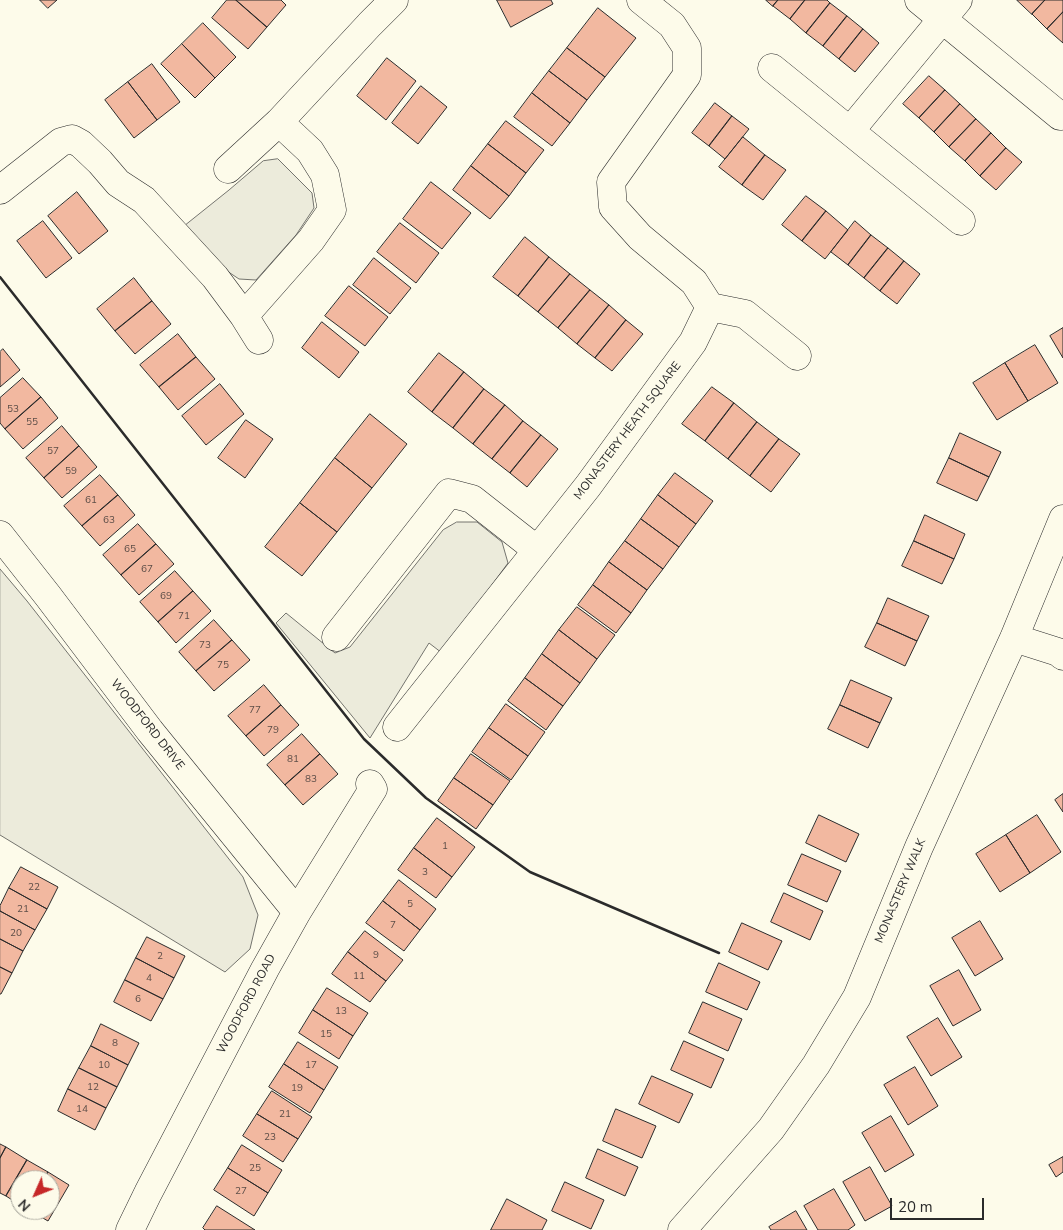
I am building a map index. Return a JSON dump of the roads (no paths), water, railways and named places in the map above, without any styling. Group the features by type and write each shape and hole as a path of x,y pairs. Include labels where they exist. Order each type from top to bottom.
{"street":[{"path":"228,169 279,122 394,0"},
{"path":"641,0 672,25 687,48 687,76 611,182 613,207 640,237 694,282 710,307 745,314 797,356"},
{"path":"919,0 950,10 1060,116"},
{"path":"850,131 950,10"},
{"path":"772,68 961,221"},
{"path":"244,316 311,240 332,210 325,175 310,151 279,122"},
{"path":"0,190 61,142 72,139 81,144 118,183 144,200 215,277 259,340"},
{"name":"MONASTERY HEATH SQUARE","path":"397,727 588,486 694,342 710,307"},
{"path":"336,637 449,493 472,499 537,550"},
{"name":"MONASTERY WALK","path":"682,1230 771,1129 816,1065 856,997 920,847 1014,638 1063,519"},
{"name":"WOODFORD DRIVE","path":"0,535 150,731 297,912"},
{"path":"1014,638 1058,652 1063,656"},
{"name":"WOODFORD ROAD","path":"130,1230 265,969 297,912 373,789 370,784"}]}
